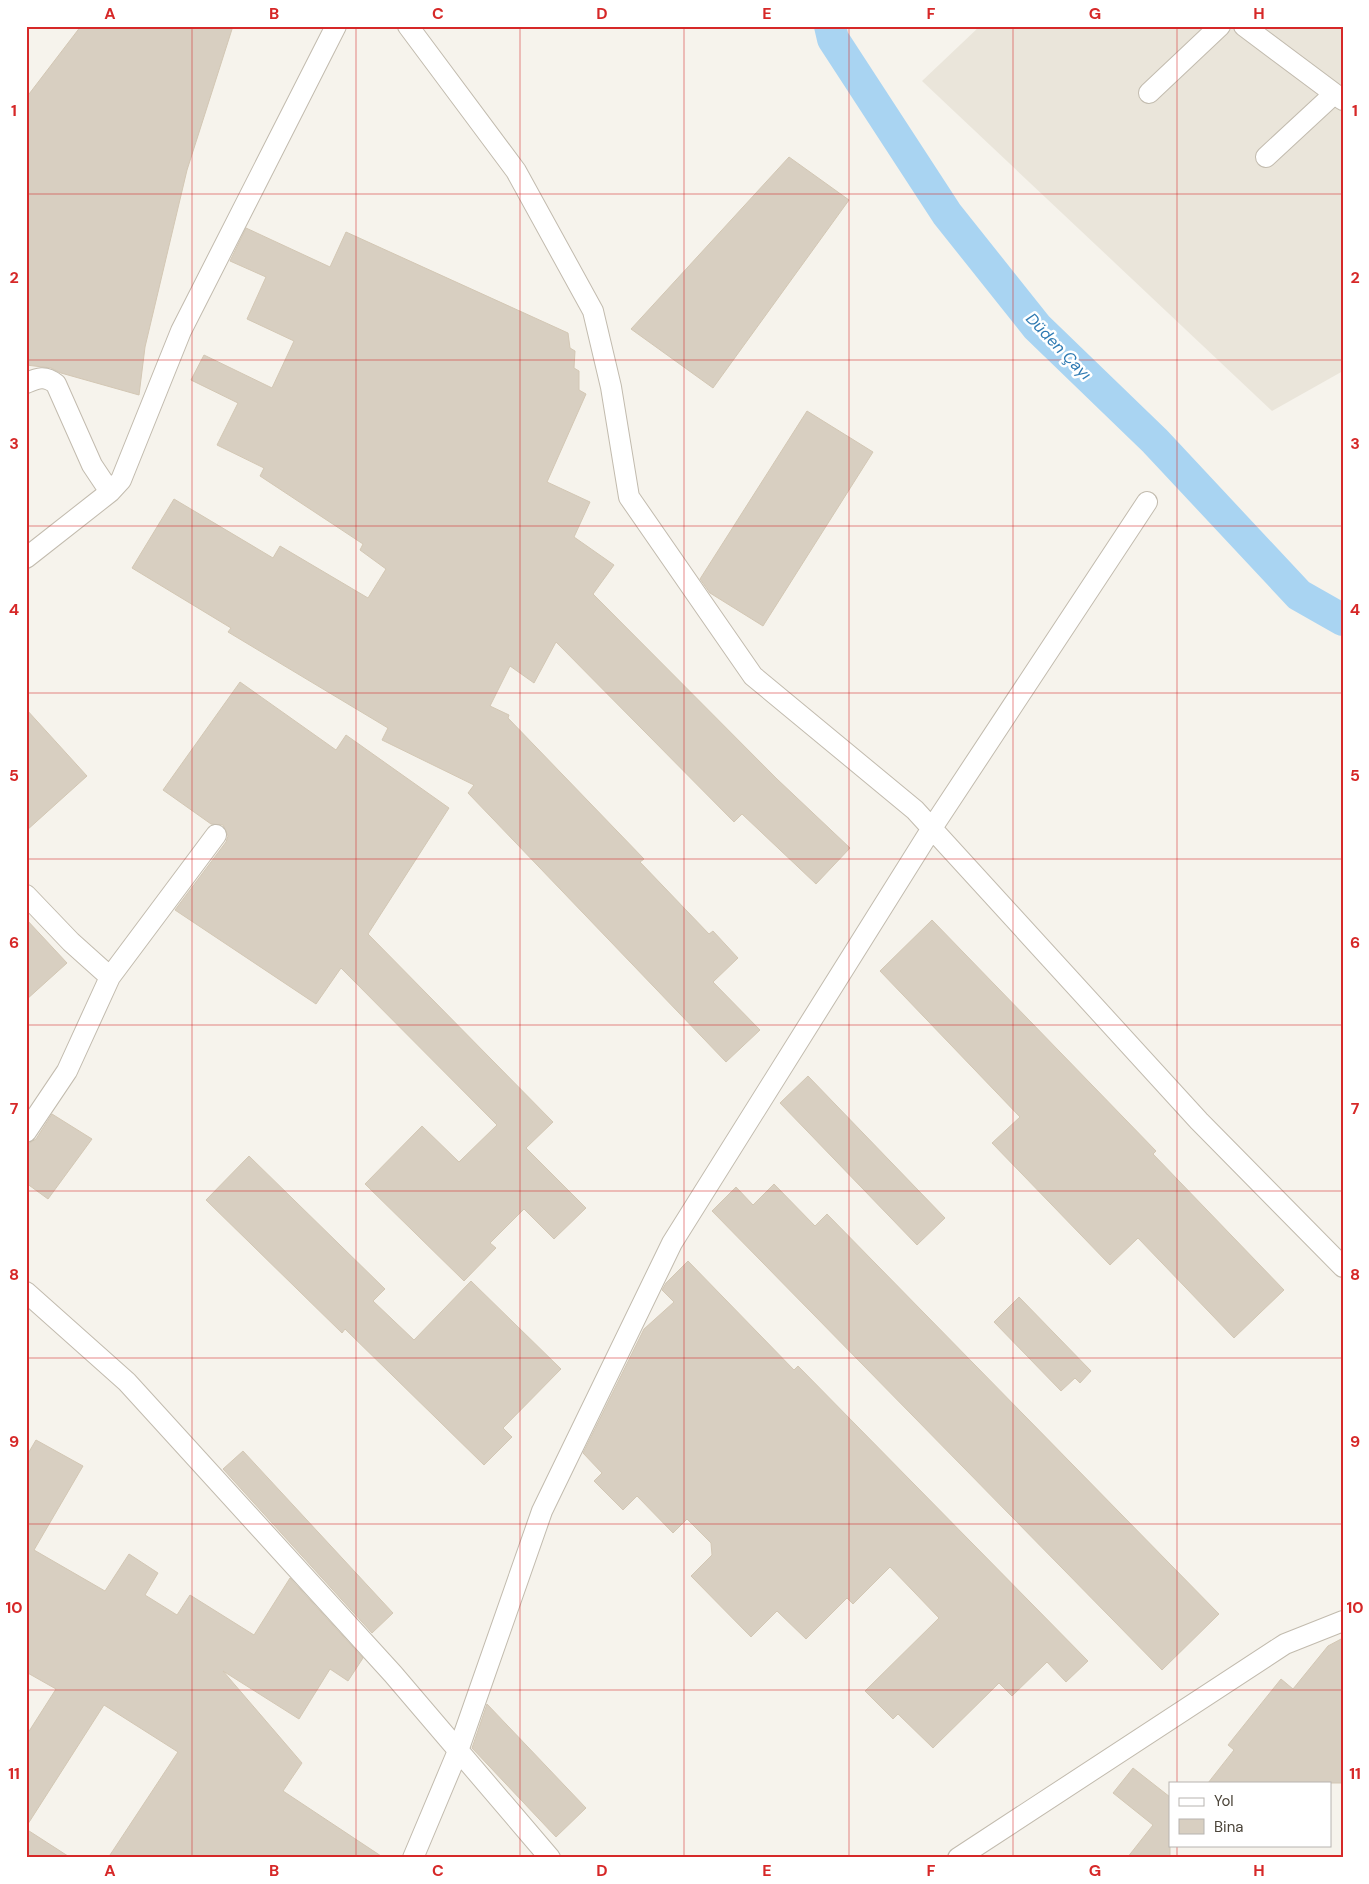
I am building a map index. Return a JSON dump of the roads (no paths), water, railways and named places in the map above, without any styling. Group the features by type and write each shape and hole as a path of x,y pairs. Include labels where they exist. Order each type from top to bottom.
{"street":[{"path":"26,558 110,492 120,480 180,331 336,26"},
{"path":"408,26 516,171 592,311 612,387 629,497 753,676 915,810 1199,1121 1343,1267"},
{"path":"1149,93 1220,26"},
{"path":"1244,26 1338,97 1266,157"},
{"path":"26,383 40,378 51,380 56,384 92,465 110,492"},
{"path":"413,1858 458,1750 542,1511 672,1243 932,828 1147,502"},
{"path":"26,1132 67,1071 110,977 216,835"},
{"path":"26,895 71,942 110,977"},
{"path":"26,1292 127,1382 394,1674 550,1858"},
{"path":"958,1858 1285,1644 1343,1621"}],"waterway":[{"name":"Düden Çayı","path":"830,26 833,39 947,214 1037,327 1155,441 1299,595 1343,620"}]}
